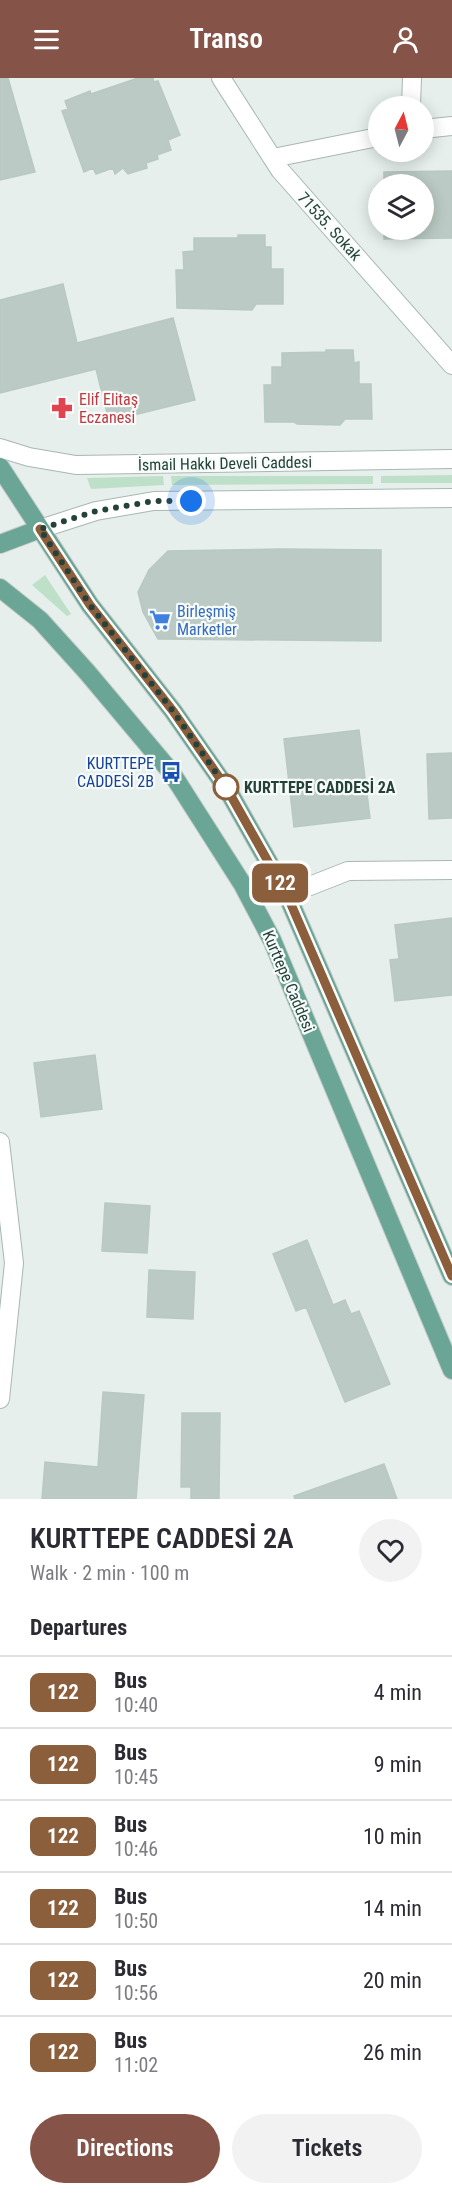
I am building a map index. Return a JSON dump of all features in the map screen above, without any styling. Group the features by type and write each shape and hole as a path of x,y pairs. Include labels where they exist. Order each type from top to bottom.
{"main road":[{"name":"Kurttepe Caddesi","path":"0,467 90,605 173,711 226,787 287,895 452,1276"},
{"path":"0,544 40,529"},
{"name":"Kurttepe Caddesi","path":"0,588 40,620 171,772 243,885 273,940 452,1370"}],"street":[{"name":"71535. Sokak","path":"221,78 280,170 452,365"},
{"path":"411,96 412,78"},
{"path":"434,128 452,126"},
{"path":"273,158 368,139"},
{"name":"İsmail Hakkı Develi Caddesi","path":"0,448 29,458 76,465 452,459"},
{"path":"40,529 96,511 154,501 452,498"},
{"path":"287,895 348,871 452,870"},
{"path":"0,1142 7,1262 0,1400"}],"green space":[{"path":"452,475 452,483 381,483 381,476"},
{"path":"163,476 164,485 91,489 87,478"},
{"path":"171,476 373,476 373,484 172,485"},
{"path":"45,575 71,614 67,616 32,585"}],"building":[{"path":"0,78 8,78 35,172 0,180"},
{"path":"138,78 153,78 154,82 158,81 180,135 168,140 171,150 157,155 158,159 146,163 147,168 128,174 123,168 115,174 113,168 96,174 93,168 84,172 62,111 68,109 65,101 90,91 91,94"},
{"path":"452,171 452,238 434,238 434,174 384,174 384,172"},
{"path":"238,235 265,235 265,247 271,247 271,269 283,269 283,304 256,304 252,310 177,308 176,270 184,270 183,252 194,251 194,238 238,238"},
{"path":"63,284 77,343 173,318 195,400 109,421 96,369 0,393 0,300"},
{"path":"326,350 353,350 354,363 359,362 359,384 371,384 372,419 345,419 340,425 265,422 264,385 272,385 272,367 282,367 282,353 326,352"},
{"path":"381,550 381,641 158,639 143,612 138,592 149,570 168,551"},
{"path":"359,730 370,818 294,827 284,739"},
{"path":"452,753 452,818 429,819 427,754"},
{"path":"452,918 452,995 395,1001 390,960 399,959 395,925"},
{"path":"95,1055 102,1109 41,1117 34,1063"},
{"path":"105,1203 150,1206 147,1253 102,1251"},
{"path":"307,1240 333,1305 345,1300 351,1314 359,1311 390,1384 345,1402 306,1307 296,1311 273,1254"},
{"path":"149,1270 195,1272 193,1319 147,1317"},
{"path":"103,1392 144,1395 136,1499 42,1499 45,1462 98,1467"},
{"path":"182,1413 220,1413 219,1499 191,1499 191,1487 181,1487"},
{"path":"384,1464 397,1499 295,1499 294,1496"}],"bus line":[{"name":"122","path":"40,529 90,605 173,711 226,787 287,895 452,1276"}],"place":[{"name":"Elif Elitaş Eczanesi","path":"62,408"},
{"name":"Birleşmiş Marketler","path":"160,620"},
{"name":"KURTTEPE CADDESİ 2B","path":"171,772"},
{"name":"KURTTEPE CADDESİ 2A","path":"226,787"}],"route":[{"path":"191,501 154,501 96,511 40,529 90,605 173,711 226,787"}]}
